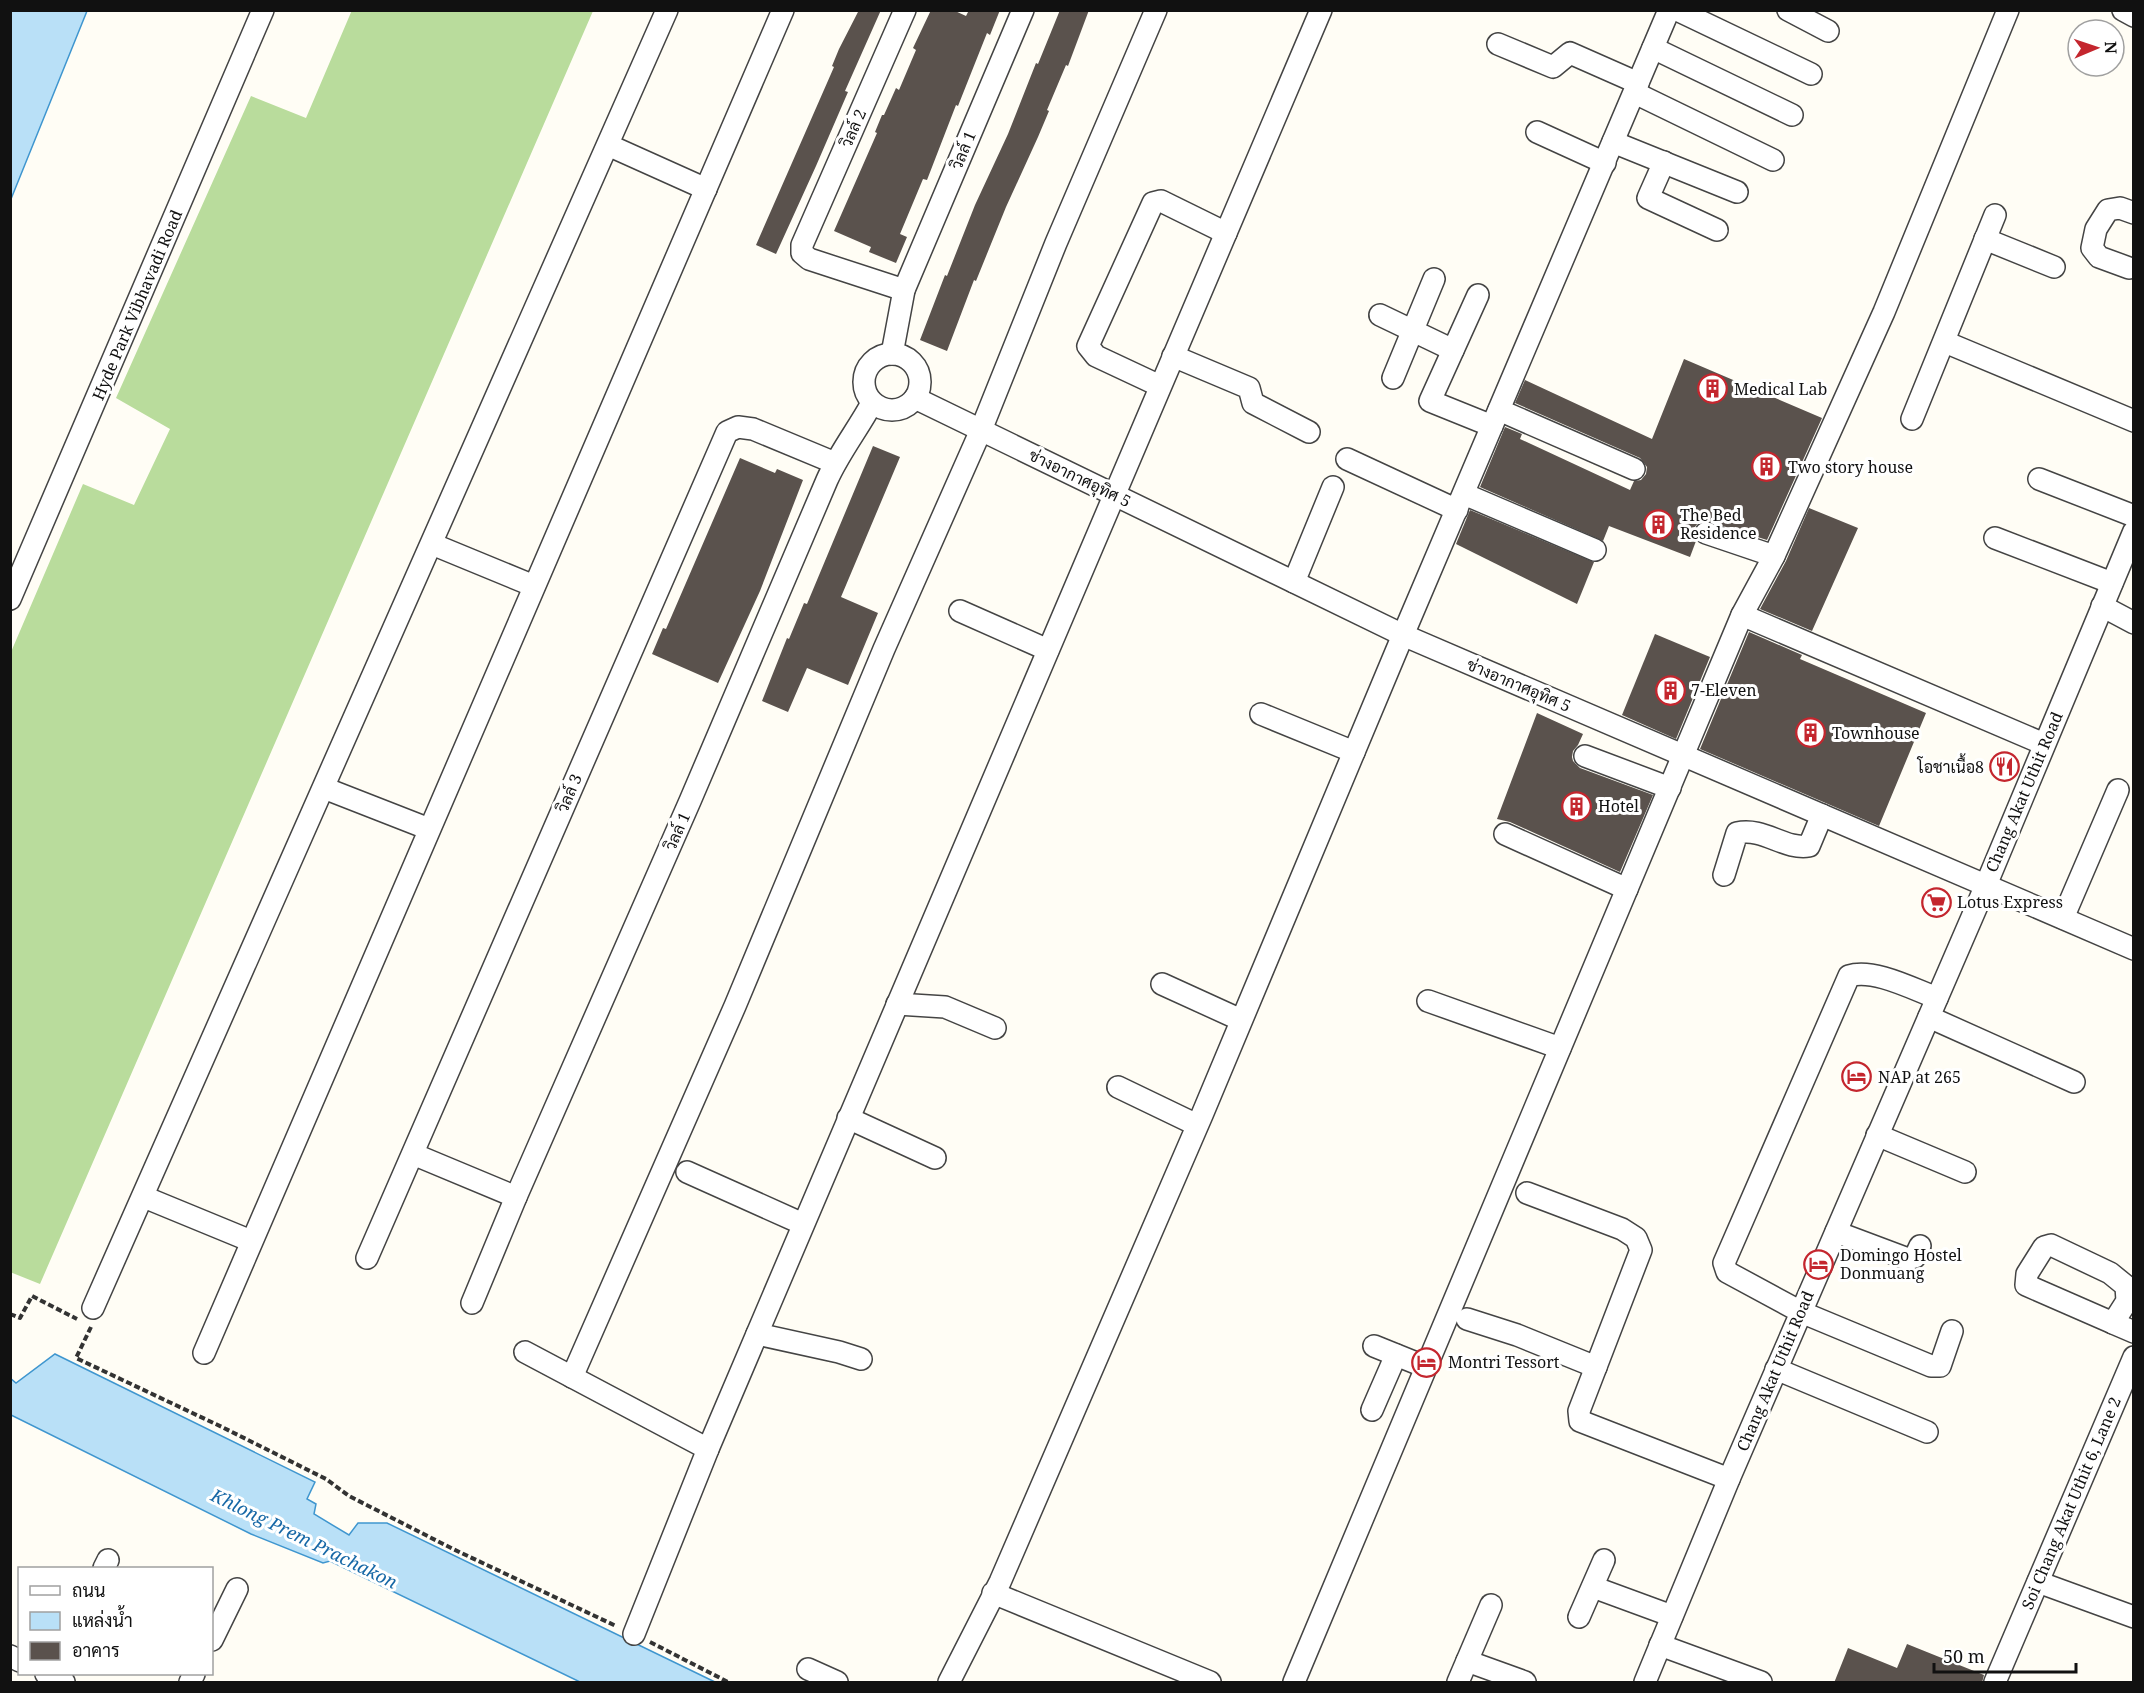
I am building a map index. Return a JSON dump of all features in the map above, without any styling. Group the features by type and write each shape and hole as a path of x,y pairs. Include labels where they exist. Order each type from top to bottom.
{"street":[{"name":"Hyde Park Vibhavadi Road","path":"10,599 263,10"},
{"path":"93,1308 668,10"},
{"path":"204,1353 783,10"},
{"name":"วิลล์ 2","path":"903,290 809,259 802,254 802,245 904,10"},
{"name":"วิลล์ 1","path":"892,354 903,290 1023,10"},
{"path":"572,1377 735,1005 879,659 981,430 1056,243 1156,10"},
{"path":"634,1634 708,1449 803,1224 1321,10"},
{"path":"949,1683 993,1593 1197,1125 1669,10"},
{"path":"1677,10 1811,74"},
{"path":"1788,10 1828,31"},
{"path":"1294,1683 1742,615 1774,556 1884,312 2008,10"},
{"path":"2123,10 2133,16"},
{"path":"1498,44 1553,67 1570,53 1773,160"},
{"path":"1653,48 1792,115"},
{"path":"1537,132 1605,163"},
{"path":"1613,142 1737,192"},
{"path":"608,144 706,189"},
{"path":"1664,162 1648,198 1717,230"},
{"path":"1160,386 1096,356 1088,346 1153,202 1161,201 1226,233"},
{"path":"2130,268 2099,257 2092,248 2096,229 2108,210 2120,208 2133,213"},
{"path":"1912,419 1995,215"},
{"path":"1985,239 2054,267"},
{"path":"1393,378 1434,279"},
{"path":"1478,295 1430,401 1496,418 1634,469"},
{"path":"1380,315 1453,350"},
{"path":"1945,342 2133,421"},
{"path":"892,354 911,361 920,379 919,389 909,405 899,410 889,411 872,403 863,382 872,362 881,356 892,354"},
{"path":"1173,356 1249,388 1253,403 1308,432"},
{"name":"ช่างอากาศอุทิศ 5","path":"915,398 1403,635 2133,949"},
{"name":"วิลล์ 1","path":"472,1303 835,463 872,403"},
{"name":"วิลล์ 3","path":"367,1258 727,432 738,427 753,429 835,463"},
{"path":"1347,459 1595,550"},
{"path":"2039,479 2133,516"},
{"path":"1294,582 1333,487"},
{"name":"Chang Akat Uthit Road","path":"1645,1683 1776,1369 1986,885 2133,531"},
{"path":"1706,532 1774,556"},
{"path":"1995,538 2112,583"},
{"path":"432,544 534,586"},
{"path":"2102,606 2133,623"},
{"path":"960,611 1047,650"},
{"path":"1742,615 2044,744"},
{"path":"1261,714 1354,752"},
{"path":"1585,756 1670,788"},
{"path":"324,788 429,829"},
{"path":"2062,918 2118,790"},
{"path":"1724,875 1737,833 1750,830 1799,848 1809,846 1822,815"},
{"path":"1505,834 1627,889"},
{"path":"1952,1331 1940,1366 1931,1366 1801,1312 1727,1272 1724,1263 1849,976 1859,972 1885,979 1933,1008 2074,1082"},
{"path":"1162,984 1241,1020"},
{"path":"1428,1000 1560,1048"},
{"path":"897,1004 945,1007 994,1028"},
{"path":"1118,1087 1197,1125"},
{"path":"849,1118 935,1158"},
{"path":"1877,1136 1965,1172"},
{"path":"413,1154 516,1197"},
{"path":"687,1172 803,1224"},
{"path":"1527,1193 1622,1229 1636,1238 1641,1250 1579,1411 1580,1421 1729,1479"},
{"path":"144,1197 251,1241"},
{"path":"1836,1232 1908,1259 1915,1257 1920,1246"},
{"path":"2113,1323 2127,1301 2126,1286 2110,1273 2050,1245 2044,1247 2026,1274 2026,1285 2133,1332"},
{"path":"1467,1319 1517,1335 1596,1367"},
{"path":"757,1334 861,1359"},
{"path":"1374,1346 1426,1367"},
{"path":"525,1352 708,1449"},
{"path":"1372,1410 1396,1355"},
{"name":"Soi Chang Akat Uthit 6, Lane 2","path":"1995,1683 2133,1357"},
{"path":"1776,1369 1927,1432"},
{"path":"1579,1617 1604,1560"},
{"path":"2038,1582 2133,1617"},
{"path":"1593,1587 1672,1616"},
{"path":"213,1638 237,1589"},
{"path":"993,1593 1210,1683"},
{"path":"1458,1683 1491,1605"},
{"path":"1660,1645 1761,1683"},
{"path":"1467,1661 1525,1683"},
{"path":"808,1669 837,1683"}],"path":[{"path":"10,1314 20,1318 32,1296 92,1327 76,1358 222,1426 326,1479 349,1496 453,1549 634,1634 728,1683"}],"green space":[{"path":"352,10 593,11 40,1284 10,1272 11,652 83,484 134,505 170,429 116,398 251,96 306,118"}],"water":[{"path":"10,11 87,11 11,199"},
{"name":"Khlong Prem Prachakon","path":"55,1354 315,1482 307,1499 316,1504 314,1514 349,1535 358,1523 387,1523 715,1682 580,1682 330,1561 323,1563 251,1534 11,1415 10,1378 16,1383"}],"building":[{"path":"859,10 881,10 845,91 848,92 776,254 756,245 834,67 832,66 839,49"},
{"path":"931,10 953,10 966,16 969,10 1000,10 990,35 987,33 958,106 956,105 927,180 923,179 900,234 907,237 896,263 869,252 871,247 834,231 877,133 875,132 882,115 896,88 899,90 916,50 913,48"},
{"path":"1060,10 1089,10 1038,137 976,281 974,280 947,351 920,340 945,275 947,276 975,205 1008,134"},
{"path":"1684,359 1822,418 1767,540 1704,520 1694,528 1693,535 1696,541 1690,557 1609,526 1603,541 1480,487 1505,427 1522,434 1520,439 1630,490 1634,481 1641,480 1646,474 1647,467 1640,458 1515,403 1525,380 1652,439"},
{"path":"873,446 900,457 841,597 878,613 848,685 807,668 788,712 762,701 787,638 789,639 804,603 807,604"},
{"path":"740,458 775,473 777,469 803,480 760,591 718,683 652,654 663,628 666,629"},
{"path":"1809,508 1858,528 1812,631 1760,609 1786,561"},
{"path":"1470,510 1594,562 1577,604 1456,544"},
{"name":"Townhouse","path":"1749,632 1802,655 1800,659 1926,713 1879,826 1700,749"},
{"name":"7-Eleven","path":"1655,634 1710,657 1676,739 1622,715"},
{"name":"Hotel","path":"1537,713 1583,734 1572,757 1580,768 1653,795 1620,872 1510,822 1497,819"},
{"path":"1907,1644 1984,1675 1982,1683 1834,1683 1848,1648 1897,1668"}],"place":[{"name":"Medical Lab","path":"1713,389"},
{"name":"Two story house","path":"1767,467"},
{"name":"The Bed Residence","path":"1659,524"},
{"name":"7-Eleven","path":"1670,690"},
{"name":"Townhouse","path":"1811,733"},
{"name":"โอชาเนื้อ8","path":"2005,767"},
{"name":"Hotel","path":"1577,806"},
{"name":"Lotus Express","path":"1936,902"},
{"name":"NAP at 265","path":"1857,1077"},
{"name":"Domingo Hostel Donmuang","path":"1819,1264"},
{"name":"Montri Tessort","path":"1427,1362"}]}
